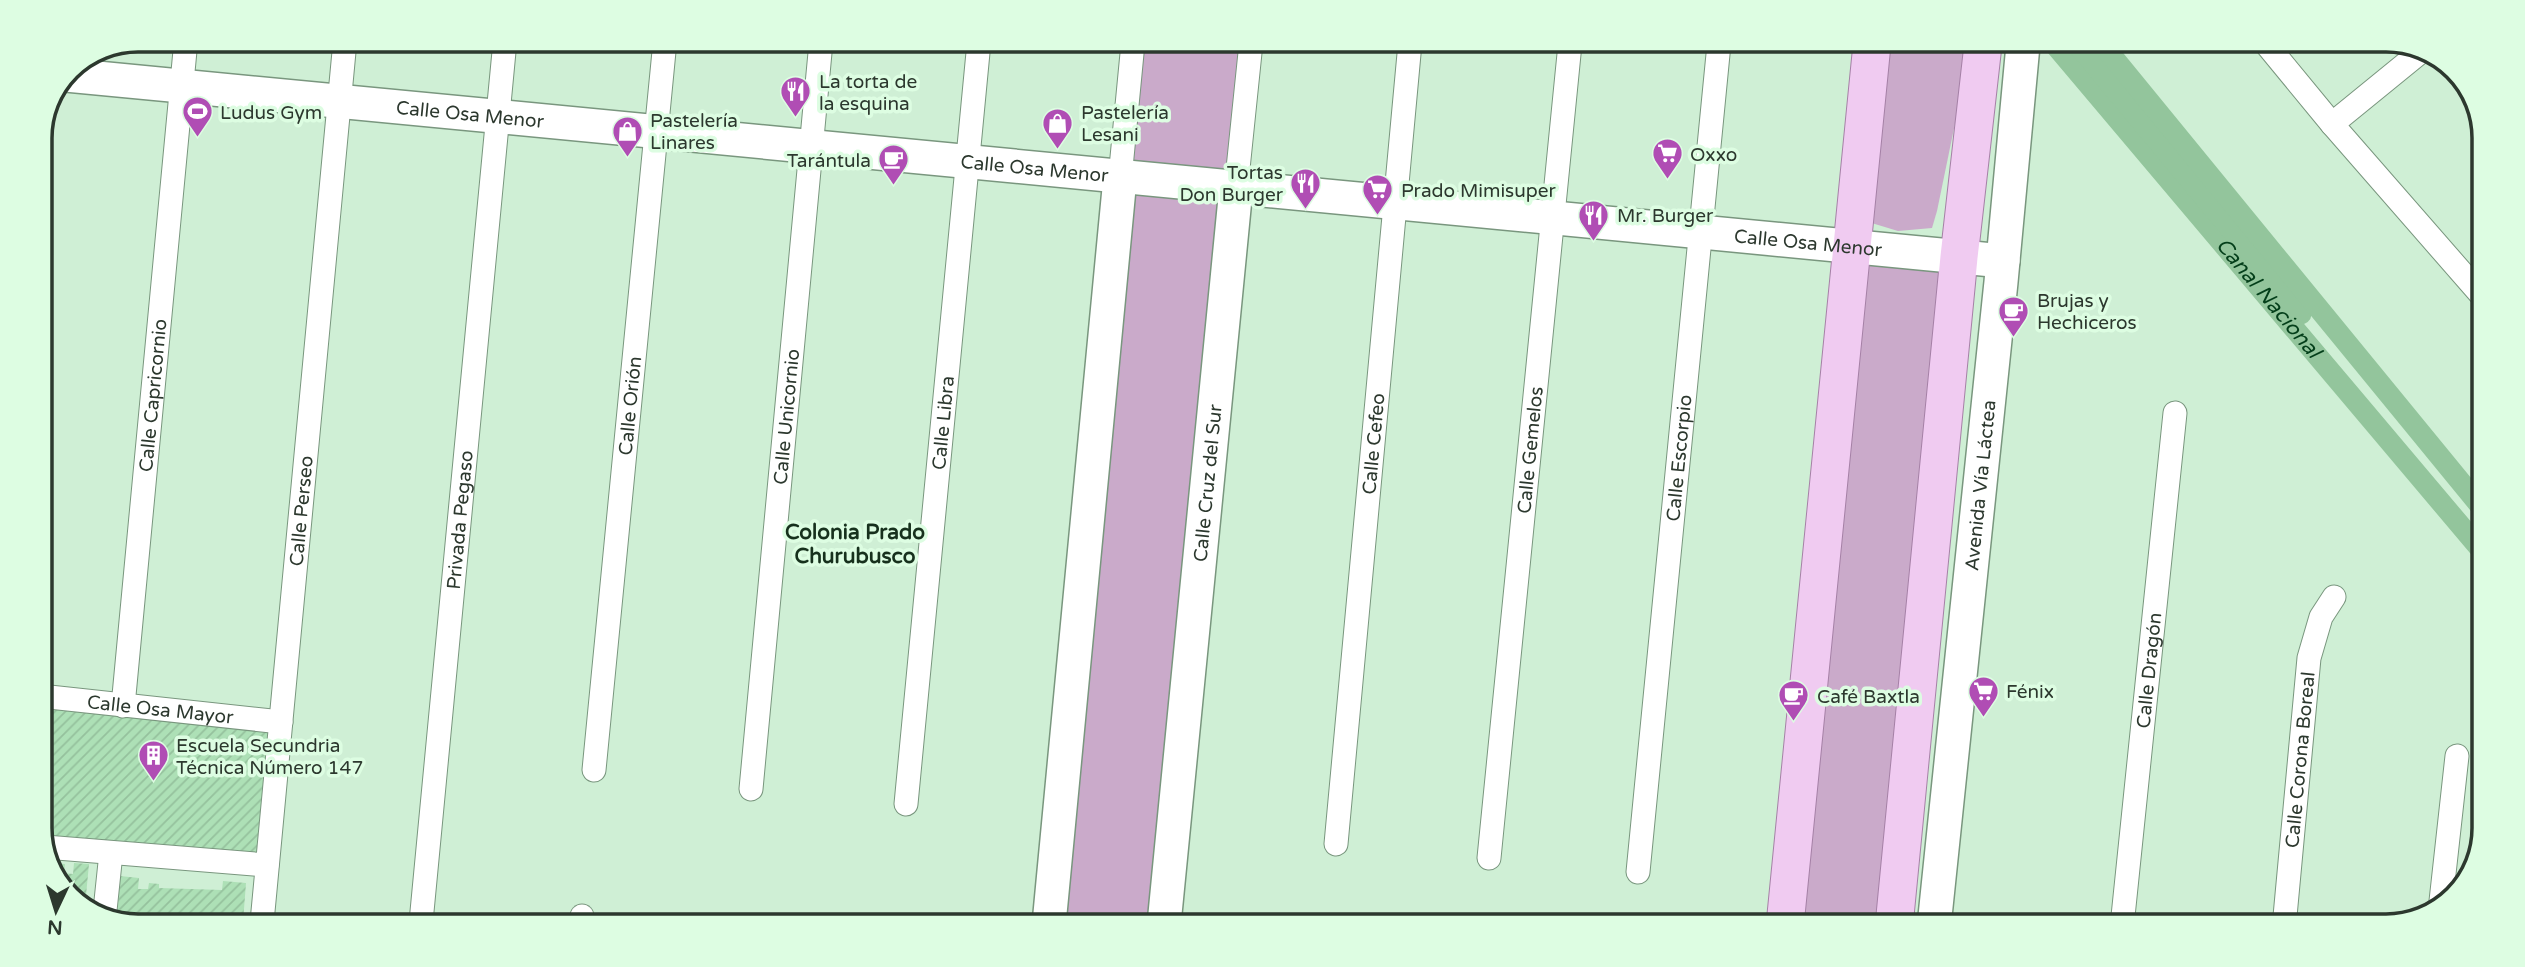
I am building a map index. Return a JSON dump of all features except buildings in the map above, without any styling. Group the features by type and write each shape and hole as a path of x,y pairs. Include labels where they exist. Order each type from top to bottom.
{"main road":[{"path":"1786,914 1871,53"},
{"path":"1895,914 1959,257 1982,53"}],"street":[{"name":"Calle Capricornio","path":"123,706 185,53"},
{"name":"Calle Perseo","path":"263,914 344,53"},
{"name":"Privada Pegaso","path":"422,914 504,53"},
{"name":"Calle Orión","path":"594,770 664,53"},
{"name":"Calle Unicornio","path":"751,789 820,53"},
{"name":"Calle Libra","path":"906,804 978,53"},
{"path":"1050,914 1132,53"},
{"name":"Calle Cruz del Sur","path":"1165,914 1250,53"},
{"name":"Calle Cefeo","path":"1336,844 1409,53"},
{"name":"Calle Gemelos","path":"1489,858 1569,53"},
{"name":"Calle Escorpio","path":"1638,872 1717,53"},
{"name":"Avenida Vía Láctea","path":"1935,914 2022,53"},
{"path":"2274,53 2332,124 2472,276"},
{"path":"2332,124 2415,57"},
{"name":"Calle Osa Menor","path":"80,76 657,134 2003,261"},
{"name":"Calle Dragón","path":"2123,914 2175,413"},
{"name":"Calle Corona Boreal","path":"2285,914 2309,658 2321,617 2334,597"},
{"name":"Calle Osa Mayor","path":"53,698 281,722"},
{"path":"2442,893 2456,756"},
{"path":"55,848 267,865"},
{"path":"105,908 111,853"}],"shaded area":[{"path":"1140,53 1244,53 1155,914 1056,914"},
{"path":"1884,53 1967,53 1932,228 1898,231 1865,221"},
{"path":"1853,261 1946,270 1884,914 1796,914"}],"waterway":[{"name":"Canal Nacional","path":"2062,53 2472,539"},
{"name":"Canal Nacional","path":"2085,53 2301,314"},
{"name":"Canal Nacional","path":"2110,53 2472,496"}],"place":[{"name":"La torta de la esquina","path":"796,119"},
{"name":"Ludus Gym","path":"197,139"},
{"name":"Pastelería Lesani","path":"1058,150"},
{"name":"Pastelería Linares","path":"627,158"},
{"name":"Oxxo","path":"1667,181"},
{"name":"Tarántula","path":"894,187"},
{"name":"Tortas Don Burger","path":"1306,210"},
{"name":"Prado Mimisuper","path":"1378,217"},
{"name":"Mr. Burger","path":"1594,242"},
{"name":"Brujas y Hechiceros","path":"2014,338"},
{"name":"Fénix","path":"1983,718"},
{"name":"Café Baxtla","path":"1794,723"},
{"name":"Escuela Secundria Técnica Número 147","path":"153,783"}],"district":[{"name":"Colonia Prado Churubusco","path":"855,544"}]}
